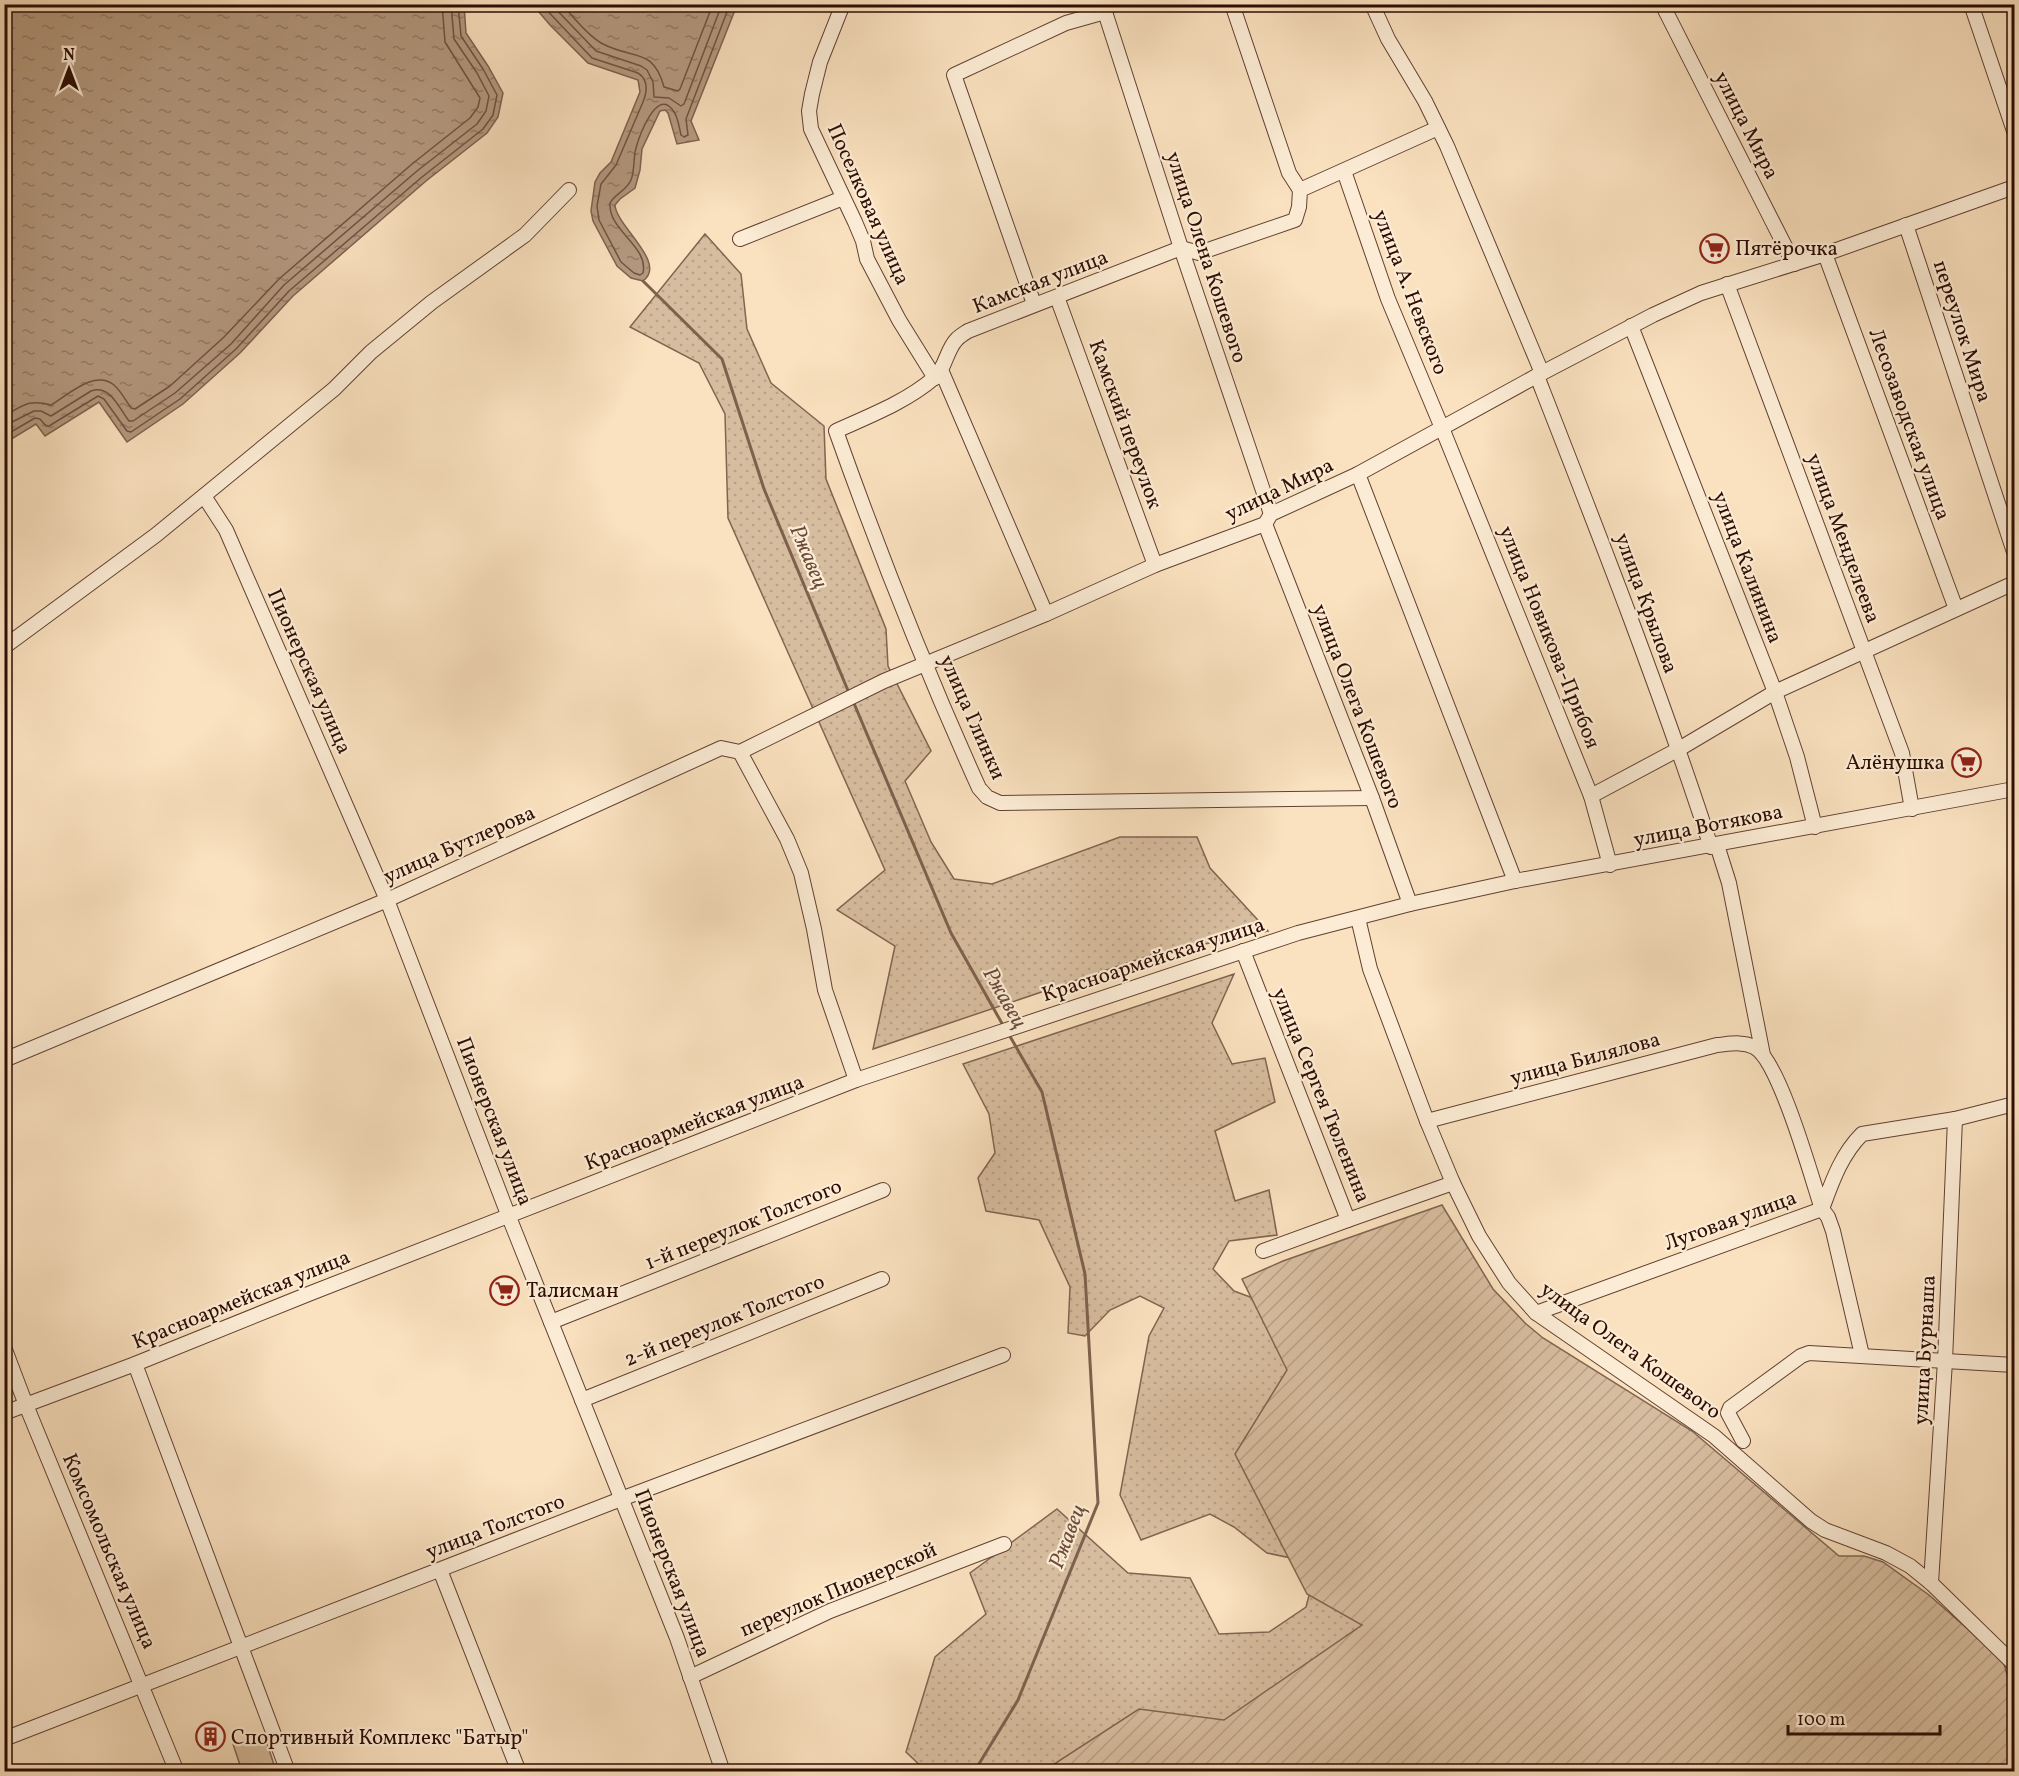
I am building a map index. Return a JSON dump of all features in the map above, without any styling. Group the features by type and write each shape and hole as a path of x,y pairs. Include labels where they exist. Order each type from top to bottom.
{"street":[{"name":"Поселковая улица","path":"843,4 820,62 809,111 811,129 863,241 867,259 898,320 938,374 1046,614"},
{"path":"1181,248 1199,253 1294,220 1299,207 1300,190 1289,173 1232,4"},
{"path":"1372,4 1388,39 1425,101 1438,128 1540,374"},
{"name":"улица Мира","path":"1662,4 1794,264"},
{"path":"1971,4 2014,131"},
{"path":"1034,304 954,75 1066,23 1107,8"},
{"name":"улица Олена Кошевого","path":"1107,8 1268,519"},
{"path":"1300,190 1438,128"},
{"name":"улица А. Невского","path":"1344,171 1388,299 1442,428"},
{"name":"улица Мира","path":"926,665 1155,565 1268,519 1358,474 1631,326 1701,293 1825,254 2014,187"},
{"path":"4,646 156,536 334,389 371,352 423,309 498,253 525,236 569,190"},
{"path":"740,239 843,198"},
{"name":"переулок Мира","path":"1906,225 2014,552"},
{"name":"Камская улица","path":"938,374 957,338 968,331 1181,248"},
{"name":"Лесозаводская улица","path":"1825,254 1956,609"},
{"name":"улица Менделеева","path":"1727,284 1902,753 1912,809"},
{"name":"Камский переулок","path":"1057,297 1155,565"},
{"name":"улица Калинина","path":"1631,326 1775,692 1797,757 1815,826"},
{"name":"улица Глинки","path":"938,374 911,395 836,431 878,547 926,665 979,788 987,797 1000,803 1372,798"},
{"name":"улица Крылова","path":"1540,374 1729,883 1759,1051 1773,1071 1791,1116 1822,1209"},
{"name":"улица Новикова-Прибоя","path":"1442,428 1591,796 1611,865"},
{"path":"1358,474 1515,881"},
{"name":"Пионерская улица","path":"204,496 226,530 387,900 509,1217 677,1638 723,1772"},
{"name":"улица Олега Кошевого","path":"1268,519 1410,904"},
{"path":"1591,796 1679,749 1775,692 2014,583"},
{"name":"улица Бутлерова","path":"4,1060 387,900 721,748 740,752 884,681 926,665"},
{"path":"740,752 787,838 801,873 825,990 856,1080"},
{"name":"улица Вотякова","path":"1410,904 1515,881 2014,789"},
{"name":"Красноармейская улица","path":"4,1413 135,1364 856,1080 1298,933 1410,904"},
{"name":"улица Олега Кошевого","path":"1358,918 1370,969 1427,1121 1453,1183 1479,1236 1509,1283 1536,1313 1714,1436 1811,1521 1826,1530 1886,1553 1910,1566 1931,1583 2014,1664"},
{"name":"улица Сергея Тюленина","path":"1243,951 1348,1220 1453,1183"},
{"name":"улица Билялова","path":"1427,1121 1717,1045 1738,1043 1759,1051"},
{"path":"1822,1209 1843,1157 1852,1143 1862,1134 1955,1119 2014,1104"},
{"name":"улица Бурнаша","path":"1931,1583 1945,1361 1955,1119"},
{"name":"1-й переулок Толстого","path":"551,1322 883,1190"},
{"name":"Луговая улица","path":"1536,1313 1822,1209 1833,1231 1862,1355"},
{"path":"1263,1251 1348,1220"},
{"name":"2-й переулок Толстого","path":"582,1400 882,1279"},
{"name":"Комсомольская улица","path":"4,1347 177,1772"},
{"path":"1743,1441 1728,1413 1730,1408 1802,1356 1816,1353 2014,1365"},
{"name":"улица Толстого","path":"4,1739 621,1499 1003,1355"},
{"path":"135,1364 288,1772"},
{"name":"переулок Пионерской","path":"690,1677 830,1611 1004,1544"},
{"path":"440,1570 519,1772"}],"shaded area":[{"path":"705,234 741,274 747,329 771,383 824,426 826,479 886,629 888,666 931,751 905,781 931,842 954,879 992,884 1120,837 1197,837 1210,868 1268,931 1151,955 873,1049 895,946 837,910 885,870 728,518 725,414 699,363 630,327"},
{"path":"1234,974 1212,1023 1232,1064 1265,1058 1275,1102 1215,1131 1235,1201 1269,1190 1277,1235 1229,1241 1213,1269 1234,1291 1272,1305 1308,1354 1310,1562 1267,1553 1234,1527 1210,1514 1141,1540 1120,1495 1149,1336 1164,1308 1140,1296 1110,1310 1085,1336 1068,1333 1070,1287 1039,1220 986,1211 978,1178 995,1153 989,1114 963,1064"},
{"path":"1442,1205 1493,1289 1525,1323 1543,1338 1692,1431 1839,1556 1864,1556 1883,1562 1929,1595 2003,1660 2008,1678 2014,1684 2014,1771 1048,1772 1051,1766 1139,1709 1224,1720 1362,1625 1307,1594 1235,1454 1287,1370 1242,1279 1283,1261"},
{"path":"1057,1509 1128,1573 1190,1578 1219,1634 1269,1632 1306,1607 1312,1584 1601,1580 1095,1771 926,1771 906,1752 935,1657 986,1614 970,1573"},
{"path":"264,1734 276,1771 242,1771 233,1744"}],"water":[{"path":"5,4 464,5 466,33 503,93 498,117 487,133 426,181 293,296 240,353 183,404 127,442 99,402 45,436 36,424 5,443"},
{"path":"533,5 737,5 691,121 699,140 677,144 668,113 665,110 660,111 642,149 635,188 615,205 623,223 639,244 649,264 649,273 643,281 631,278 617,266 593,221 591,211 595,182 611,162 640,92 638,80 588,63"}],"waterway":[{"name":"Ржавец","path":"643,281 722,359 764,489 849,693"},
{"name":"Ржавец","path":"853,701 951,933 1004,1027"},
{"name":"Ржавец","path":"974,1772 1018,1700 1098,1503 1085,1274 1042,1092 1008,1033"}],"place":[{"name":"Пятёрочка","path":"1714,248"},
{"name":"Алёнушка","path":"1966,762"},
{"name":"Талисман","path":"505,1290"},
{"name":"Спортивный Комплекс \"Батыр\"","path":"210,1737"}]}
